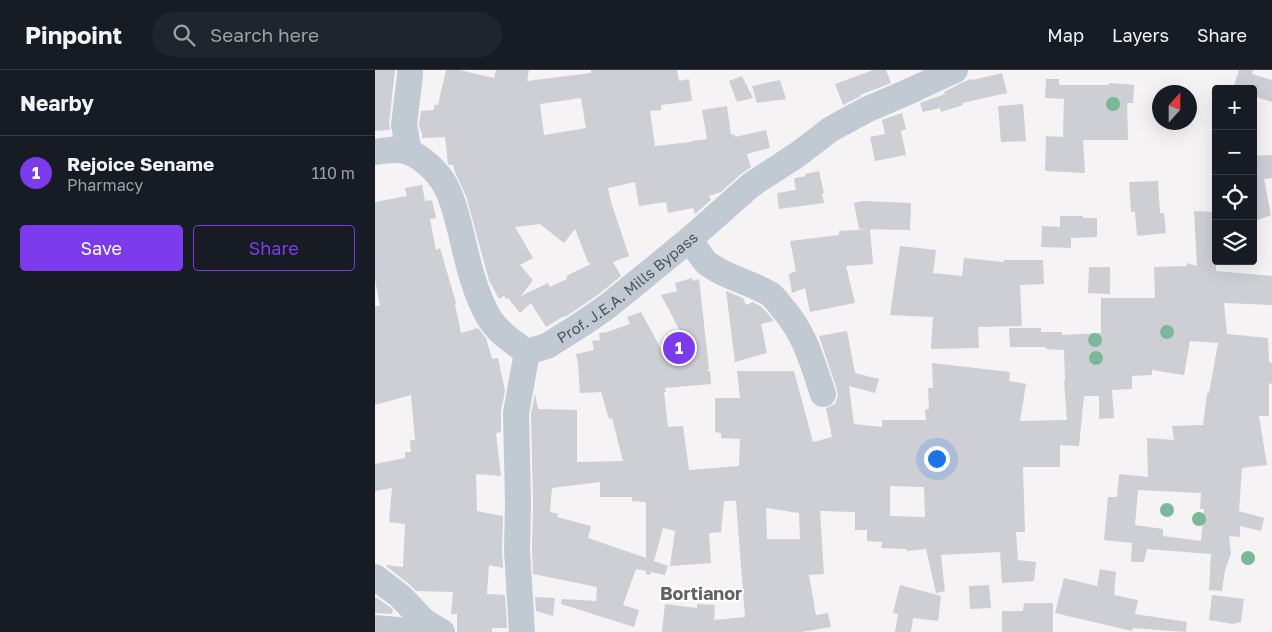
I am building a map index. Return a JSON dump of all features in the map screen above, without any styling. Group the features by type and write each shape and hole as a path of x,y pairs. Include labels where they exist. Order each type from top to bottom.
{"street":[{"path":"409,152 404,125 410,70"},
{"name":"Prof. J.E.A. Mills Bypass","path":"527,352 547,346 608,306 690,239 751,185 797,155 831,129 866,110 907,81 955,70"},
{"path":"375,152 389,150 409,152 436,172 445,184 453,204 477,293 489,318 506,338 527,352 516,413 517,550 522,632"},
{"path":"690,239 707,263 733,278 771,295 785,311 796,324 806,343 823,394"},
{"path":"375,577 400,596 434,627"},
{"path":"375,628 410,631 434,627"}],"building":[{"path":"375,70 395,70 389,123 390,130 375,131"},
{"path":"446,70 459,70 494,78 496,70 529,70 527,81 591,73 591,70 677,70 679,81 689,79 692,101 661,105 661,110 650,111 655,146 707,139 702,110 727,106 731,135 734,134 735,137 766,130 770,148 747,154 751,167 721,192 709,196 711,200 695,214 693,208 668,213 666,202 639,206 635,182 608,188 629,256 613,262 621,276 574,311 546,327 531,303 520,313 508,298 506,299 504,296 499,299 489,280 466,196 453,165 448,164 445,137 422,138 419,125 421,111 434,110 434,105 438,105","holes":["581,98 586,128 544,135 540,104","540,224 564,243 575,229 588,262 591,264 566,276 567,279 550,287 548,283 521,296 533,280 520,265 533,258 515,227"]},
{"path":"873,70 886,70 891,83 860,95 843,105 835,84"},
{"path":"1239,70 1253,70 1252,74 1272,80 1272,102 1257,97 1257,85 1234,85"},
{"path":"1002,73 1007,93 962,103 963,105 941,112 940,108 923,112 920,103 945,94 944,92 963,82"},
{"path":"742,76 753,98 737,102 729,81"},
{"path":"1046,79 1059,79 1059,85 1109,85 1109,83 1134,85 1133,103 1127,103 1128,140 1083,140 1085,173 1045,171 1046,136 1063,137 1064,99 1045,98"},
{"path":"780,80 786,99 757,103 752,86"},
{"path":"1023,104 1026,141 1001,142 998,106"},
{"path":"902,113 906,129 901,131 906,155 875,161 870,137 885,134 882,120"},
{"path":"1272,155 1272,178 1264,179 1271,215 1257,220 1257,175 1257,156"},
{"path":"819,171 824,193 822,193 824,203 779,209 777,193 796,190 794,178"},
{"path":"1158,181 1160,213 1164,213 1166,233 1137,236 1135,212 1131,212 1129,182"},
{"path":"422,185 425,201 432,200 436,218 430,219 436,250 440,248 456,303 461,333 478,328 486,338 492,359 498,358 505,391 501,411 501,432 496,433 501,476 476,474 477,511 503,516 503,568 489,565 487,594 505,595 507,628 492,628 492,632 457,632 457,614 451,614 453,592 416,591 386,566 403,567 405,524 389,522 392,488 375,491 375,464 405,458 405,452 411,452 410,440 415,440 411,395 375,405 375,306 380,306 375,279 375,202 407,196 405,188"},
{"path":"863,201 911,203 910,230 859,229 854,203"},
{"path":"1194,211 1212,212 1212,265 1216,265 1216,271 1272,276 1272,305 1224,303 1227,334 1268,338 1269,362 1272,363 1272,384 1269,383 1269,416 1259,416 1267,465 1242,468 1239,511 1264,518 1261,531 1240,526 1240,537 1229,536 1231,553 1225,570 1222,591 1209,590 1211,554 1147,549 1144,562 1131,562 1132,543 1104,540 1108,497 1117,497 1119,474 1148,477 1147,438 1174,440 1172,426 1203,425 1207,393 1209,393 1218,343 1190,341 1184,375 1152,370 1152,375 1132,376 1132,389 1112,390 1114,418 1099,419 1099,396 1084,396 1079,446 1060,445 1060,467 1023,467 1025,532 1016,532 1018,560 1036,562 1034,581 1002,583 1000,552 941,555 945,591 936,593 926,549 907,551 906,549 881,548 882,542 867,541 867,530 855,530 855,512 820,511 824,574 809,575 816,615 828,613 831,627 802,632 662,632 665,604 697,608 697,604 715,605 714,620 745,617 736,501 724,501 721,532 709,533 711,563 670,566 675,531 663,528 654,561 668,566 665,575 651,572 650,575 646,574 646,571 636,569 623,605 639,610 634,627 561,604 562,599 596,601 597,587 533,574 531,414 535,394 538,409 577,410 577,462 623,461 612,418 609,419 601,392 580,393 576,354 594,350 592,341 600,340 599,333 630,324 627,317 641,312 667,360 689,348 661,295 677,291 675,283 692,278 693,281 699,279 709,369 707,370 710,371 711,384 665,388 668,427 683,426 689,470 739,466 740,439 721,438 721,433 715,432 715,398 740,398 737,371 794,371 813,442 832,437 826,408 835,404 838,396 819,336 847,331 855,373 879,379 875,393 849,386 854,424 882,427 882,420 926,420 925,410 929,409 928,388 933,388 932,363 1010,372 1009,381 1026,384 1020,421 1067,420 1064,350 1046,349 1046,347 1010,347 1009,328 1041,328 1041,332 1062,332 1062,335 1101,333 1101,298 1155,298 1154,267 1187,266 1187,263 1197,266","holes":["600,482 600,497 632,497 632,501 646,502 646,558 588,538 591,526 557,517 558,514 550,512 552,488","890,486 924,487 925,517 890,516","1138,490 1201,493 1200,509 1204,509 1201,541 1163,536 1163,529 1135,525","766,508 799,513 800,539 767,539"]},
{"path":"1060,216 1097,218 1097,237 1071,238 1071,248 1041,247 1042,226 1060,227"},
{"path":"870,229 873,264 846,266 855,303 810,312 805,288 792,293 789,274 796,271 790,241 839,235 839,231"},
{"path":"900,246 936,250 933,273 962,276 964,258 1004,262 1004,260 1043,260 1044,284 1020,285 1022,326 978,327 979,348 931,349 933,317 890,315"},
{"path":"1089,267 1110,267 1110,294 1088,293"},
{"path":"726,291 743,298 746,305 753,302 762,307 774,321 761,324 767,353 735,362"},
{"path":"1100,569 1116,572 1114,595 1138,600 1135,614 1187,622 1186,632 1133,628 1132,631 1055,613 1064,578 1097,586"},
{"path":"900,585 941,596 938,621 913,618 911,632 895,632 898,614 893,613"},
{"path":"989,585 991,608 970,609 969,586"},
{"path":"1212,595 1244,599 1241,622 1233,624 1209,620"},
{"path":"375,597 393,610 392,614 375,613"},
{"path":"535,597 555,598 553,616 536,611"},
{"path":"1024,603 1053,603 1053,632 1002,632 1002,611 1023,611"}],"place":[{"name":"Rejoice Sename","path":"679,348"}],"district":[{"name":"Bortianor","path":"701,593"}]}
